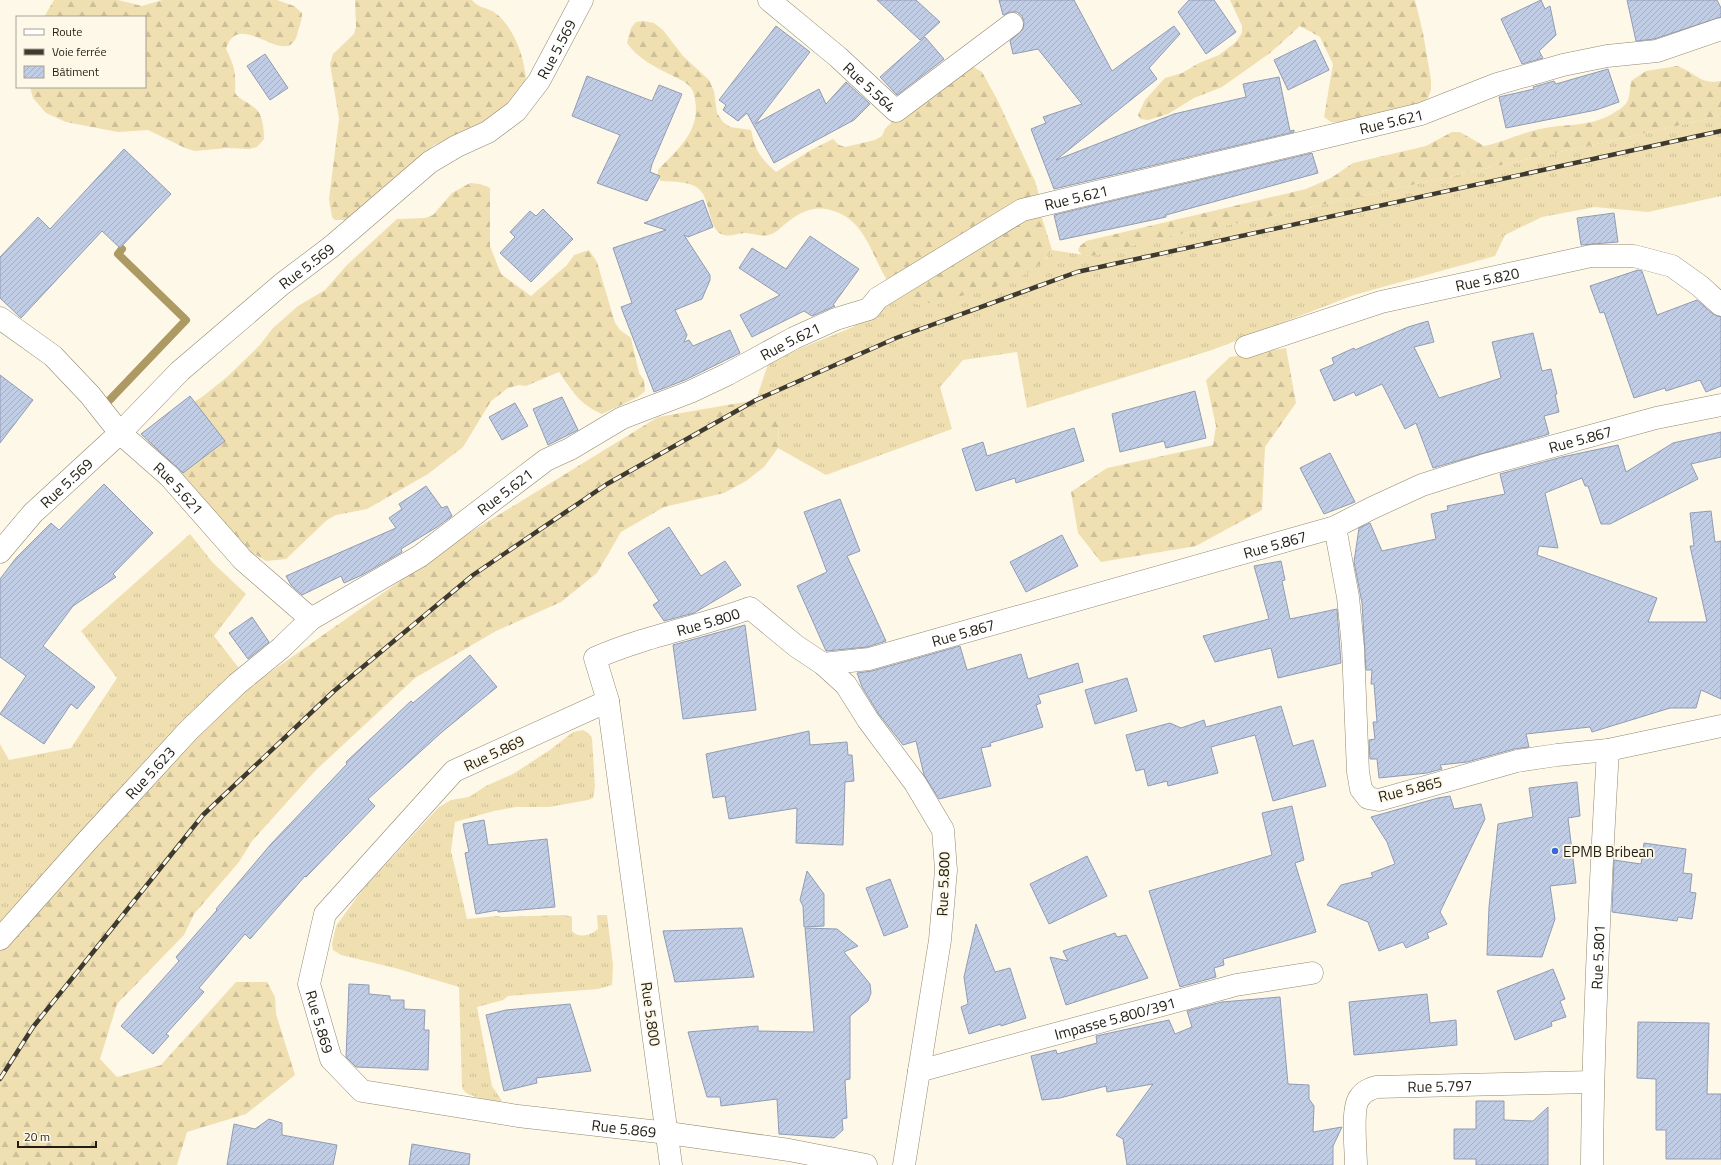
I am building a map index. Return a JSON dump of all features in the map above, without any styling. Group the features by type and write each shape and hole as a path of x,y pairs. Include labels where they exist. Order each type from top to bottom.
{"street":[{"name":"Rue 5.569","path":"0,552 33,513 120,433 180,371 282,284 331,247 430,162 457,146 488,132 516,111 539,81 582,0"},
{"name":"Rue 5.564","path":"769,0 833,53 896,111 1012,24"},
{"name":"Rue 5.621","path":"0,318 54,356 90,395 120,433 170,476 243,560 311,619 420,556 546,460 570,449 622,418 690,392 728,374 794,338 836,320 869,309 878,298 1022,210 1421,114 1497,84 1607,56 1657,51 1721,29"},
{"name":"Rue 5.820","path":"1246,347 1381,302 1592,256 1634,256 1672,266 1700,286 1721,304"},
{"name":"Rue 5.867","path":"823,664 869,659 1335,527 1372,508 1422,486 1488,464 1656,418 1721,405"},
{"name":"Rue 5.865","path":"1335,527 1348,597 1354,648 1358,772 1361,789 1368,798 1379,800 1517,762 1557,755 1608,750 1721,726"},
{"name":"Rue 5.800","path":"671,1165 668,1133 608,701 595,658 617,648 717,621 750,608 796,646 823,664 846,684 868,720 915,783 942,830 946,870 940,932 904,1165"},
{"name":"Rue 5.623","path":"0,939 188,731 237,684 281,648 311,619"},
{"name":"Rue 5.869","path":"608,701 454,770 325,914 309,984 331,1059 362,1091 518,1116 668,1133 789,1150 866,1165"},
{"name":"Rue 5.801","path":"1592,1165 1593,1082 1608,750"},
{"name":"Impasse 5.800/391","path":"919,1071 1236,985 1312,973"},
{"name":"Rue 5.797","path":"1356,1165 1356,1107 1359,1097 1367,1090 1376,1087 1593,1082"}],"green space":[{"path":"54,0 118,0 142,6 162,0 277,0 294,6 302,13 297,35 291,44 283,46 273,44 251,35 241,34 232,38 226,49 234,70 235,93 260,114 264,131 264,139 257,147 249,149 227,148 195,151 185,148 148,130 118,132 66,122 46,113 33,98 30,88 146,88 146,16 45,16"},
{"path":"355,0 472,0 479,6 494,12 514,36 522,57 526,78 526,88 489,124 434,145 355,215 345,220 335,220 332,217 329,199 339,119 330,64 333,54 354,34 356,27"},
{"path":"1230,0 1415,0 1423,33 1431,80 1431,90 1428,98 1412,109 1341,123 1331,122 1324,117 1333,64 1320,37 1300,26 1270,53 1222,87 1194,98 1168,114 1148,120 1140,119 1138,115 1145,100 1165,78 1182,73 1199,63 1219,55 1236,42 1242,33 1242,26"},
{"path":"643,21 654,23 663,30 683,56 709,80 714,91 717,113 723,122 730,127 751,130 759,154 776,172 811,150 833,139 839,145 845,147 875,140 882,136 885,129 901,113 970,65 982,72 997,99 1035,181 1039,195 1042,218 1052,250 1041,263 1027,273 1011,281 993,288 920,305 905,299 893,289 862,233 852,222 839,213 831,210 816,209 803,212 790,220 776,232 768,235 745,233 724,235 719,233 712,222 706,200 696,186 686,183 661,181 658,177 658,170 680,147 691,130 696,111 695,100 691,87 684,81 647,62 627,43 631,28 636,22"},
{"path":"1677,66 1703,80 1714,82 1721,81 1721,116 1259,219 1175,235 1091,256 1082,255 1078,250 1086,241 1306,189 1331,178 1353,163 1426,146 1452,132 1460,132 1484,146 1540,129 1594,121 1612,114 1623,106 1628,100 1631,81 1646,71"},
{"path":"1721,116 1721,196 1648,212 1595,207 1542,217 1505,235 1495,256 1354,295 1212,350 1027,408 1017,352 963,360 940,387 952,429 826,475 778,448 779,425 756,400 769,361 853,327 892,290 1046,259 1052,250 1091,256 1174,235 1259,219"},
{"path":"470,183 480,184 490,188 490,246 501,274 531,296 567,265 574,255 589,250 597,262 615,323 620,330 631,338 639,373 644,380 645,391 638,397 602,414 582,402 559,372 526,386 519,385 508,388 491,401 463,447 428,474 367,509 336,515 327,520 286,559 266,561 251,552 191,487 150,452 147,434 150,430 202,397 227,377 260,345 273,328 298,306 325,290 347,265 397,219 425,218 433,215 452,193"},
{"path":"1286,348 1296,403 1265,447 1262,510 1196,546 1101,562 1078,533 1071,492 1107,468 1213,445 1216,426 1206,380 1230,357"},
{"path":"756,400 766,406 779,425 778,448 764,467 746,481 724,493 664,507 621,532 597,573 561,602 496,631 415,678 315,771 252,841 239,862 194,914 184,935 117,1004 100,1059 117,1077 161,1065 236,982 267,982 275,997 276,1014 295,1075 246,1114 187,1132 177,1165 0,1165 0,923 238,667 255,683 461,538 658,417"},
{"path":"190,534 213,563 246,594 214,636 238,667 0,923 0,744 9,760 71,748 117,678 81,631"},
{"path":"583,730 592,738 595,787 593,798 549,807 516,807 494,811 455,822 451,851 467,919 497,916 565,915 572,917 572,931 578,935 585,935 598,929 597,915 607,915 613,965 612,985 598,989 508,996 503,1000 477,1007 492,1086 502,1101 491,1103 466,1093 462,1088 459,987 395,968 341,955 333,950 332,944 336,926 363,889 439,807 451,800 469,797 486,786 513,774 550,750 573,732"}],"building":[{"path":"877,0 916,0 940,22 920,40"},
{"path":"999,0 1074,0 1112,71 1174,26 1180,34 1149,68 1157,79 1056,160 1174,114 1246,97 1243,84 1279,77 1290,131 1294,130 1294,132 1054,189 1031,129 1046,123 1043,117 1082,104 1038,49 1013,54 1010,41 1023,29 1024,22 1022,16 1017,12 1010,12 1003,15"},
{"path":"1189,0 1214,0 1236,32 1206,54 1178,12"},
{"path":"1541,0 1545,9 1550,6 1556,35 1539,51 1543,58 1522,64 1501,19"},
{"path":"1627,0 1717,0 1721,8 1721,17 1654,39 1636,41"},
{"path":"776,26 810,52 755,124 819,89 826,104 846,82 870,104 854,120 774,163 747,113 738,121 723,110 726,105 719,100"},
{"path":"925,37 944,59 897,95 880,77"},
{"path":"1315,40 1329,70 1288,90 1274,60"},
{"path":"265,54 288,88 270,100 247,66"},
{"path":"1608,69 1619,102 1596,110 1506,128 1499,97 1534,89 1533,87 1554,81 1556,84"},
{"path":"587,76 652,101 659,85 682,94 652,164 650,172 660,176 647,201 597,183 620,135 572,116"},
{"path":"124,149 171,194 120,248 102,231 21,318 0,298 0,257 38,217 50,229"},
{"path":"1312,153 1318,173 1166,215 1166,217 1060,240 1054,215"},
{"path":"703,200 713,227 688,237 684,235 710,275 710,280 702,299 675,310 687,335 684,342 689,340 693,346 730,330 740,353 685,380 654,392 621,307 632,303 613,248 666,230 644,223"},
{"path":"543,209 573,239 531,282 500,253 515,237 510,232 530,211 536,216"},
{"path":"1614,213 1618,242 1581,245 1577,218"},
{"path":"810,236 859,269 833,305 835,306 812,316 804,311 752,337 740,315 780,295 739,268 752,248 786,269"},
{"path":"1638,270 1642,271 1657,315 1697,300 1713,314 1721,317 1721,386 1706,392 1700,380 1666,391 1665,388 1634,398 1604,312 1600,313 1590,286"},
{"path":"1428,321 1434,342 1414,347 1439,398 1501,378 1492,342 1533,333 1542,371 1551,369 1557,394 1555,394 1559,412 1544,416 1549,434 1433,468 1416,423 1405,429 1382,384 1356,396 1354,392 1334,401 1320,370 1334,364 1332,358 1354,348 1355,350 1408,327"},
{"path":"0,375 33,400 0,443"},
{"path":"1195,391 1206,438 1166,448 1164,441 1120,452 1112,414"},
{"path":"190,396 225,441 183,473 141,434"},
{"path":"562,397 578,430 548,445 533,409"},
{"path":"515,403 528,426 502,440 489,417"},
{"path":"1074,428 1084,461 1016,483 1015,478 976,491 962,449 983,442 987,456"},
{"path":"1721,432 1721,457 1691,464 1698,479 1610,524 1601,524 1588,486 1585,486 1582,478 1545,493 1558,548 1539,546 1537,555 1657,598 1648,622 1707,622 1690,546 1694,546 1690,513 1711,511 1715,542 1721,541 1721,699 1701,690 1696,708 1670,708 1592,732 1590,727 1526,734 1529,747 1514,749 1467,762 1440,765 1442,769 1427,773 1379,778 1377,759 1370,759 1369,740 1375,739 1373,722 1377,722 1374,684 1371,684 1372,670 1366,670 1362,603 1354,562 1359,528 1370,523 1382,551 1436,539 1431,514 1448,510 1447,506 1505,494 1500,474 1562,457 1618,445 1626,472 1673,443"},
{"path":"1330,453 1355,502 1324,514 1300,468"},
{"path":"104,484 153,533 113,574 116,577 73,606 43,646 95,687 77,709 71,704 44,744 0,714 26,676 0,657 0,579 16,558 51,523 59,530"},
{"path":"426,486 442,508 447,506 452,516 401,549 402,552 362,575 344,583 341,576 302,595 291,585 286,576 396,528 389,518 402,509 399,504"},
{"path":"840,499 860,551 847,556 886,641 867,647 826,651 797,586 827,572 804,512"},
{"path":"669,527 701,576 725,561 741,585 694,613 664,621 653,605 659,601 628,553"},
{"path":"1062,535 1078,566 1026,592 1010,562"},
{"path":"1281,561 1285,580 1282,581 1290,619 1337,609 1341,663 1278,678 1271,648 1215,662 1203,636 1269,619 1254,566"},
{"path":"252,617 269,642 248,659 229,633"},
{"path":"745,625 756,710 683,719 673,645"},
{"path":"960,646 967,670 1021,654 1028,679 1078,663 1083,682 1038,695 1041,703 1036,705 1043,727 990,743 991,746 981,748 991,786 939,799 924,775 916,741 903,745 878,713 862,687 857,673 872,671"},
{"path":"470,655 497,687 442,732 368,799 375,806 306,877 305,876 250,939 245,934 199,988 204,992 166,1034 169,1036 153,1054 121,1026 179,961 176,957 271,844 347,764 346,762 411,701 413,703"},
{"path":"1127,678 1137,711 1095,724 1085,690"},
{"path":"1281,706 1293,746 1313,740 1326,786 1273,801 1255,735 1211,747 1218,773 1168,786 1167,781 1148,786 1144,769 1136,771 1126,735 1170,723 1181,728 1204,720 1206,727"},
{"path":"809,731 810,745 847,742 848,755 852,755 854,781 845,782 843,845 796,843 797,808 729,819 725,796 713,798 706,754"},
{"path":"1577,782 1580,816 1568,818 1576,883 1550,886 1555,919 1542,957 1487,955 1489,907 1498,824 1533,817 1529,788"},
{"path":"1450,796 1454,809 1481,804 1485,819 1440,912 1447,924 1427,933 1429,938 1406,948 1403,942 1379,951 1368,922 1327,905 1341,885 1373,877 1371,873 1395,864 1387,842 1371,817"},
{"path":"1292,806 1304,860 1295,863 1316,932 1223,959 1224,965 1214,968 1216,977 1180,987 1149,891 1272,855 1262,813"},
{"path":"484,820 488,845 547,839 555,907 498,912 498,910 476,914 465,853 469,852 463,824"},
{"path":"1644,843 1686,849 1683,873 1692,874 1690,892 1696,893 1692,919 1678,917 1677,921 1612,912 1614,860 1641,864"},
{"path":"1087,856 1107,896 1049,924 1030,884"},
{"path":"807,871 824,894 824,926 804,927 803,906 800,900"},
{"path":"890,879 908,927 884,936 866,888"},
{"path":"976,924 995,972 1010,968 1026,1018 969,1034 961,1007 968,1004 964,977"},
{"path":"742,928 754,977 675,982 663,931"},
{"path":"805,928 837,929 858,946 844,952 870,984 871,993 868,1001 850,1016 850,1079 845,1080 847,1118 842,1119 843,1130 834,1138 779,1134 777,1099 721,1106 720,1097 707,1097 688,1032 758,1026 758,1031 814,1032"},
{"path":"1115,933 1117,937 1126,935 1148,978 1066,1005 1050,957 1068,961 1063,951"},
{"path":"1553,969 1565,999 1560,1001 1566,1017 1551,1022 1552,1026 1515,1040 1497,991"},
{"path":"349,984 369,985 369,994 390,996 390,1000 404,1000 404,1009 425,1010 424,1030 429,1030 428,1070 356,1067 346,1057"},
{"path":"1427,994 1430,1023 1456,1020 1457,1045 1354,1055 1349,1002"},
{"path":"1280,997 1288,1084 1309,1085 1309,1099 1314,1106 1313,1132 1342,1127 1333,1146 1333,1165 1127,1165 1123,1139 1116,1135 1153,1084 1107,1092 1106,1086 1060,1098 1042,1100 1031,1056 1056,1050 1057,1054 1097,1043 1096,1036 1169,1020 1175,1034 1192,1027 1187,1011 1222,1002"},
{"path":"570,1004 591,1071 536,1078 537,1083 504,1091 486,1015 506,1010"},
{"path":"1638,1022 1709,1023 1707,1094 1721,1094 1721,1159 1666,1159 1666,1130 1656,1130 1656,1079 1637,1078"},
{"path":"1476,1101 1504,1101 1504,1120 1533,1121 1548,1107 1548,1165 1476,1165 1476,1159 1454,1159 1454,1129 1476,1129"},
{"path":"269,1119 282,1123 282,1135 337,1145 333,1165 227,1165 234,1124 255,1129"},
{"path":"412,1144 470,1154 469,1165 409,1165"}],"waterway":[{"path":"101,409 186,320 118,254 122,249"}],"railway":[{"path":"0,1079 33,1027 203,815 334,691 473,575 607,484 756,400 896,338 1077,272 1721,131"}],"place":[{"name":"EPMB Bribean","path":"1555,851"}]}
